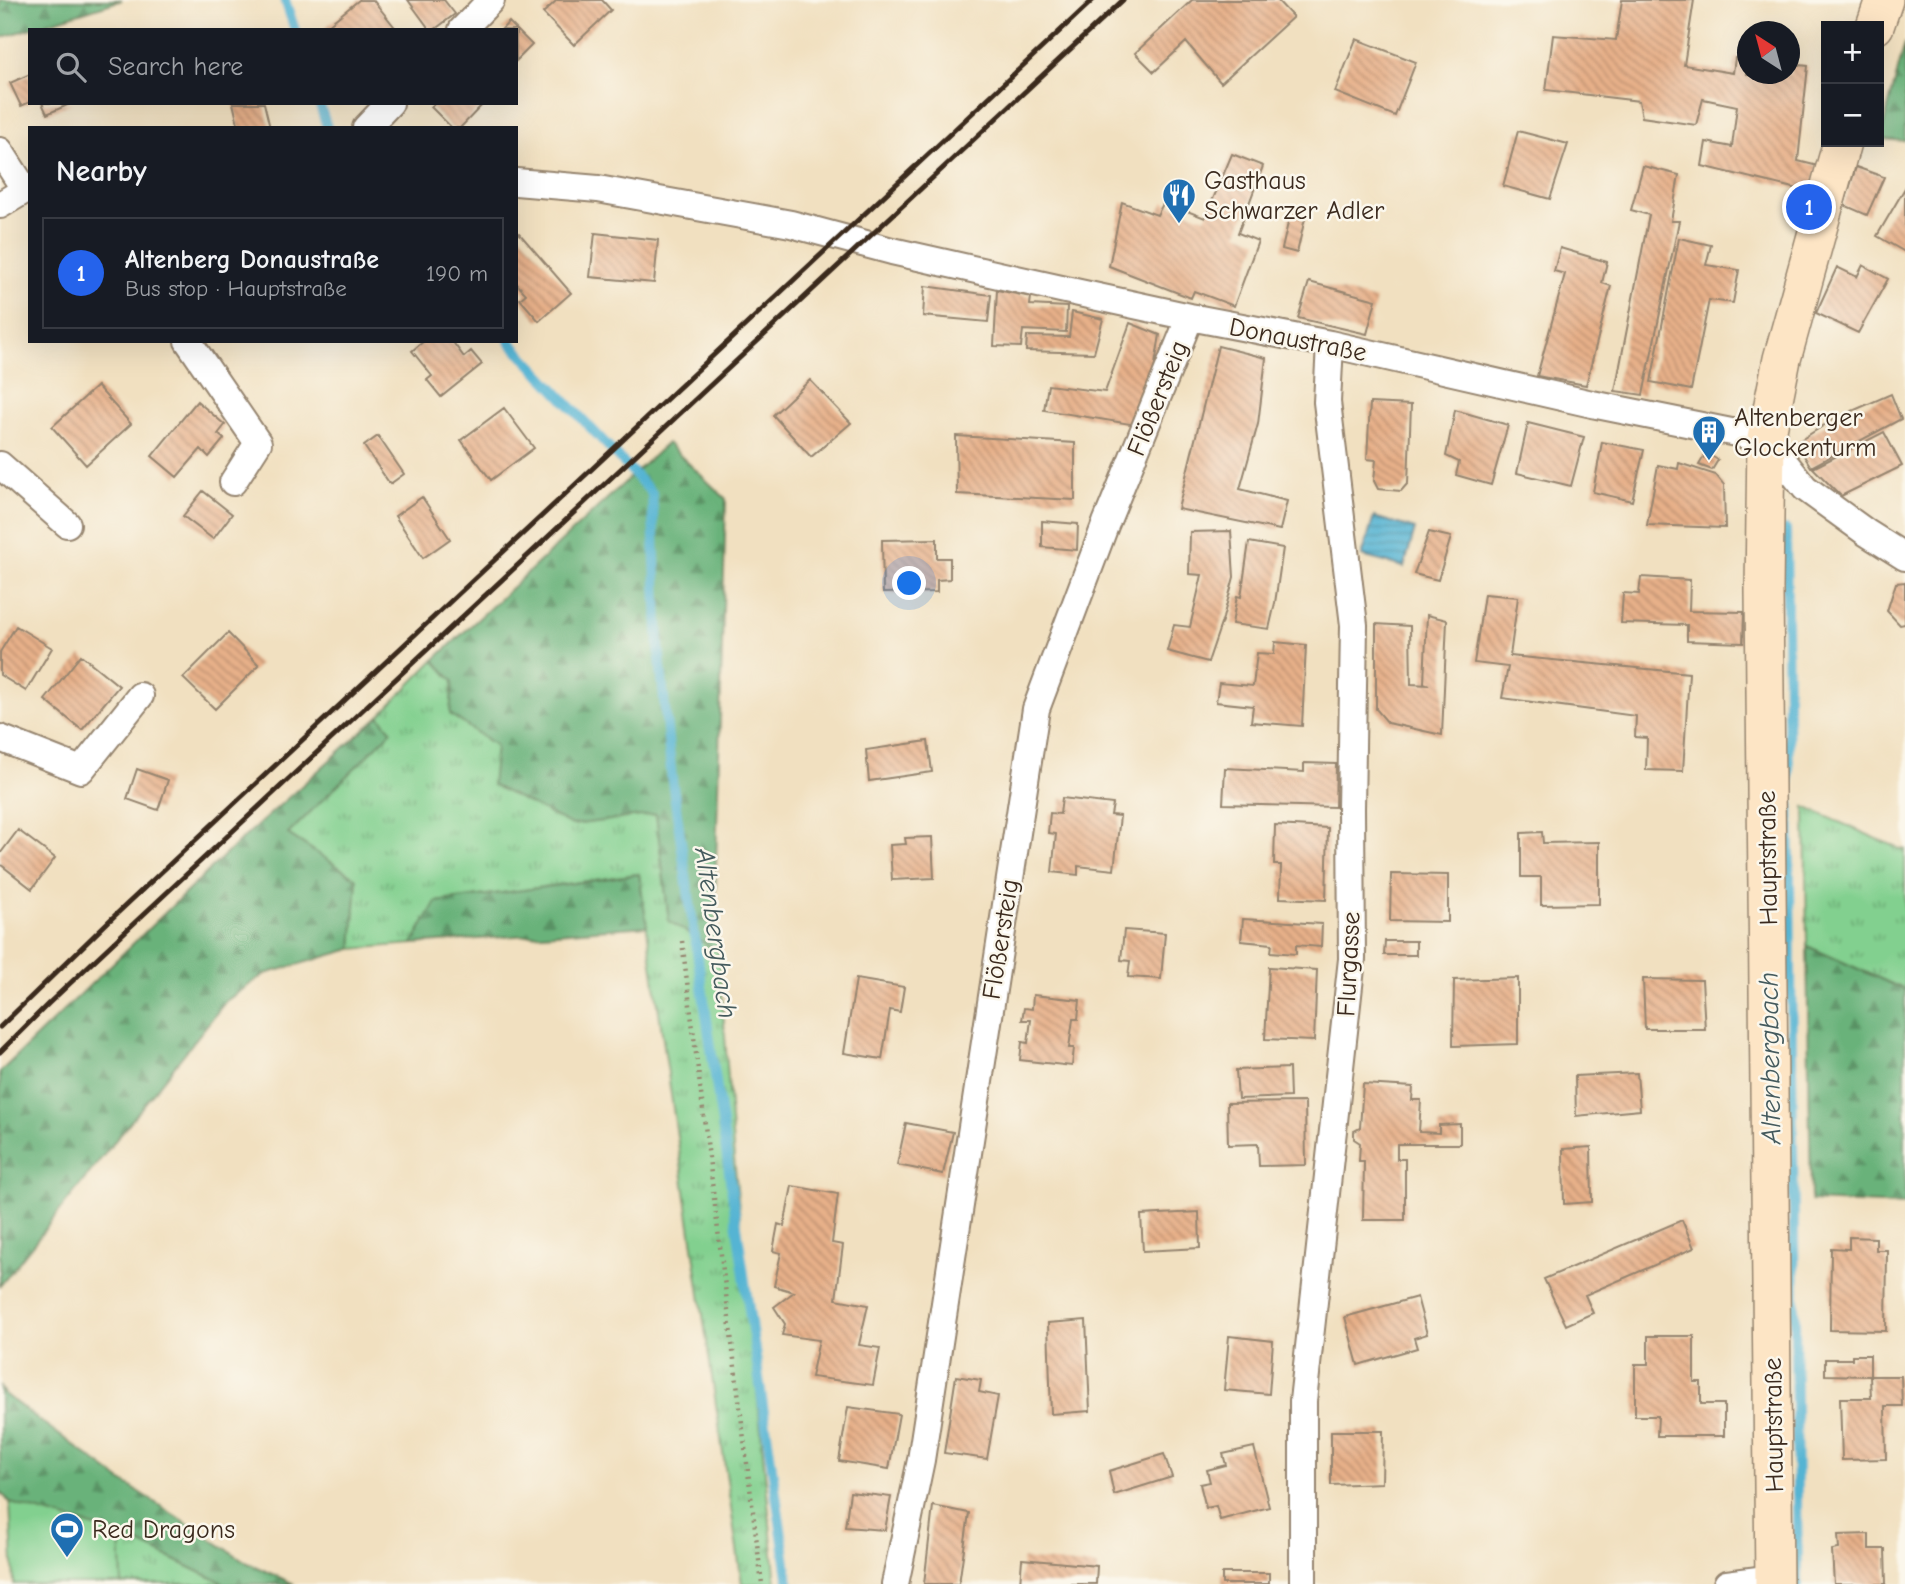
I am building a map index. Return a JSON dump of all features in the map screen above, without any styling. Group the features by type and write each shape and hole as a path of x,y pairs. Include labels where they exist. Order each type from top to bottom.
{"main road":[{"path":"1877,21 1884,0"},
{"name":"Hauptstraße","path":"1774,1581 1764,604 1766,439 1782,359 1841,147"}],"street":[{"path":"463,28 491,0"},
{"path":"368,126 388,105"},
{"path":"0,151 27,190 0,205"},
{"name":"Donaustraße","path":"518,182 598,189 791,224 892,251 1190,317 1329,344 1592,404 1766,439"},
{"name":"Flößersteig","path":"895,1584 923,1447 1036,709 1106,523 1190,317"},
{"path":"189,343 258,443 233,482"},
{"name":"Flurgasse","path":"1303,1584 1303,1401 1352,959 1354,625 1327,402 1329,344"},
{"path":"1766,439 1805,488 1905,557"},
{"path":"0,465 67,524"},
{"path":"0,738 80,770 140,696"},
{"path":"1727,1584 1774,1581"}],"path":[{"path":"682,941 762,1584"}],"green space":[{"path":"0,0 122,0 28,28 0,38"},
{"path":"1905,43 1905,141 1884,139 1884,124"},
{"path":"667,443 726,499 715,902 719,952 669,921 656,814 572,825 492,785 496,746 450,714 453,681 434,660"},
{"path":"434,660 453,681 450,714 496,746 572,825 656,814 669,921 719,952 733,1148 776,1584 742,1584 639,874 436,902 412,944 352,949 357,879 288,834 391,731 379,716"},
{"path":"379,716 392,731 288,834 357,879 352,949 265,974 226,1001 0,1286 0,1072 229,851"},
{"path":"1805,807 1905,849 1905,990 1807,946"},
{"path":"639,874 647,926 412,944 436,902"},
{"path":"1807,946 1905,990 1905,1205 1811,1201"},
{"path":"0,1387 4,1394 122,1481 248,1563 294,1584 225,1584 120,1534 10,1503 0,1491"},
{"name":"Red Dragons","path":"10,1503 120,1534 122,1584 14,1584"},
{"path":"120,1534 225,1584 122,1584"}],"water":[{"path":"1374,517 1415,529 1404,567 1362,556"}],"building":[{"path":"359,0 373,0 395,28 324,28"},
{"path":"408,0 444,0 455,14 437,28 429,28"},
{"path":"557,0 602,0 611,10 574,45 543,13"},
{"path":"1192,0 1277,0 1293,17 1221,83 1186,42 1154,72 1135,53"},
{"path":"1622,0 1694,0 1684,65 1733,73 1737,58 1737,84 1800,84 1800,65 1808,66 1798,161 1818,166 1810,192 1702,166 1706,142 1732,147 1737,106 1703,99 1696,125 1642,117 1639,101 1546,90 1553,35 1616,40"},
{"path":"509,22 515,28 503,28"},
{"path":"518,31 532,45 518,59"},
{"path":"1356,39 1416,62 1395,116 1335,92"},
{"path":"28,75 28,103 21,106 10,83"},
{"path":"43,105 67,105 47,114"},
{"path":"233,105 264,105 270,126 239,126"},
{"path":"482,105 462,126 450,126 431,107"},
{"path":"1518,131 1568,144 1550,199 1503,186"},
{"name":"Gasthaus Schwarzer Adler","path":"1232,154 1263,166 1238,233 1258,241 1234,306 1194,291 1191,298 1109,266 1122,202 1157,215 1164,202 1205,218"},
{"path":"1643,166 1679,175 1671,221 1679,221 1643,395 1615,391 1649,215 1631,210"},
{"path":"1856,167 1884,177 1867,215 1844,205"},
{"path":"1905,188 1905,252 1877,236"},
{"path":"1291,210 1306,214 1297,253 1282,249"},
{"path":"595,233 658,240 654,283 590,277"},
{"path":"518,234 571,293 539,321 520,299 526,294 518,285"},
{"path":"1679,238 1711,245 1706,265 1739,270 1733,303 1709,300 1691,390 1651,382"},
{"path":"1560,248 1607,262 1602,283 1611,286 1586,385 1537,376 1565,274 1554,271"},
{"path":"1863,265 1888,279 1858,333 1816,313 1837,267 1857,277"},
{"path":"1309,282 1376,300 1367,334 1298,318"},
{"path":"925,286 991,295 988,322 923,316"},
{"path":"997,290 1031,297 1030,305 1067,307 1066,332 1023,330 1021,347 994,346"},
{"path":"1072,312 1103,319 1094,353 1026,351 1027,336 1069,337"},
{"path":"1130,323 1160,335 1151,388 1136,425 1044,410 1048,385 1105,392"},
{"path":"422,343 454,343 464,357 471,351 482,364 441,397 427,380 432,376 412,351"},
{"path":"1218,346 1266,358 1258,424 1240,489 1287,501 1280,530 1178,509"},
{"path":"810,380 851,423 811,457 773,415"},
{"path":"97,386 131,424 86,465 52,427"},
{"path":"1891,394 1901,419 1811,467 1796,443 1834,419"},
{"path":"197,401 225,425 218,434 224,439 209,457 201,449 177,477 152,456"},
{"path":"1370,403 1411,405 1408,483 1401,491 1378,489 1374,481 1376,460 1367,459"},
{"path":"504,408 534,448 491,480 461,440"},
{"path":"1455,410 1508,425 1491,485 1456,475 1459,462 1446,456"},
{"path":"1528,423 1584,437 1571,486 1517,473"},
{"path":"1884,432 1902,466 1841,496 1813,468"},
{"path":"378,436 404,474 390,484 364,446"},
{"path":"956,436 1075,443 1075,500 957,494"},
{"path":"1602,442 1644,450 1632,501 1593,492"},
{"name":"Altenberger Glockenturm","path":"1706,453 1718,460 1712,470 1699,465"},
{"path":"1679,463 1716,475 1724,485 1725,528 1647,525 1658,465 1678,469"},
{"path":"203,491 232,514 213,539 183,516"},
{"path":"422,497 450,539 423,558 395,516"},
{"path":"1042,521 1078,524 1077,550 1042,547"},
{"path":"1231,531 1234,577 1208,662 1167,651 1174,625 1190,627 1202,575 1189,574 1190,532"},
{"path":"1429,532 1451,537 1438,580 1414,574"},
{"path":"937,539 937,558 950,558 950,579 937,580 937,592 883,593 882,540"},
{"path":"1249,542 1283,548 1269,629 1232,624 1237,596 1241,597"},
{"path":"1641,577 1690,580 1689,611 1744,612 1743,643 1687,641 1687,625 1621,623 1623,593 1639,594"},
{"path":"1905,582 1905,624 1900,625 1887,611 1896,583"},
{"path":"1484,594 1518,597 1510,656 1689,673 1683,771 1646,770 1647,738 1635,737 1636,716 1502,698 1508,667 1474,663"},
{"path":"1427,615 1447,620 1442,735 1388,723 1376,709 1376,624 1410,626 1411,684 1429,685 1424,683"},
{"path":"16,626 52,648 26,691 0,675 0,652"},
{"path":"228,633 259,665 215,709 183,678"},
{"path":"1275,642 1306,645 1302,726 1251,722 1253,706 1216,702 1219,683 1253,686 1257,653 1274,654"},
{"path":"81,655 119,686 82,730 45,700"},
{"path":"928,741 932,772 869,781 866,750"},
{"path":"1304,763 1336,764 1335,807 1223,804 1225,768 1304,772"},
{"path":"137,769 168,780 158,810 127,799"},
{"path":"1062,798 1113,804 1111,815 1120,816 1114,870 1078,866 1078,875 1052,872 1056,834 1048,833 1050,813 1060,814"},
{"path":"1275,825 1328,828 1326,900 1280,898 1281,865 1274,865"},
{"path":"18,830 55,858 32,889 0,864 0,854"},
{"path":"1542,832 1543,843 1599,842 1599,904 1541,905 1541,877 1521,877 1521,833"},
{"path":"932,837 934,878 892,880 890,845 906,844 905,838"},
{"path":"1391,874 1448,875 1448,922 1390,921"},
{"path":"1243,919 1322,924 1321,947 1296,945 1296,954 1271,952 1272,944 1241,941"},
{"path":"1124,930 1165,933 1161,979 1128,977 1130,961 1121,960"},
{"path":"1385,941 1416,941 1416,955 1384,955"},
{"path":"1269,967 1317,970 1314,1041 1265,1039"},
{"path":"1518,978 1518,1044 1453,1046 1454,980"},
{"path":"856,979 904,987 900,1012 890,1010 882,1059 844,1053"},
{"path":"1643,979 1702,980 1705,1029 1645,1029"},
{"path":"1033,995 1080,1000 1078,1019 1073,1019 1069,1048 1074,1048 1072,1066 1020,1060 1022,1042 1028,1043 1031,1020 1022,1020 1024,1008 1032,1009"},
{"path":"1289,1068 1290,1097 1238,1099 1236,1070"},
{"path":"1637,1073 1640,1110 1576,1116 1575,1076"},
{"path":"1363,1084 1413,1087 1412,1100 1421,1100 1419,1132 1439,1133 1439,1125 1460,1124 1460,1144 1397,1144 1397,1159 1405,1159 1405,1220 1363,1220 1364,1161 1359,1161 1360,1143 1354,1139 1354,1131 1360,1128"},
{"path":"1305,1102 1306,1165 1259,1166 1258,1144 1228,1145 1227,1103"},
{"path":"906,1123 953,1132 943,1174 897,1165"},
{"path":"1591,1147 1592,1202 1564,1204 1563,1149"},
{"path":"792,1186 838,1194 832,1243 843,1245 836,1299 868,1305 859,1345 880,1348 873,1385 811,1377 819,1340 782,1335 785,1324 774,1307 794,1292 774,1286 781,1253 773,1251 778,1224 784,1226"},
{"path":"1199,1212 1200,1248 1143,1251 1141,1215"},
{"path":"1682,1220 1694,1248 1585,1295 1593,1313 1566,1325 1544,1279"},
{"path":"1849,1237 1876,1238 1876,1250 1887,1250 1886,1331 1830,1330 1831,1248 1849,1249"},
{"path":"1417,1297 1427,1334 1414,1338 1417,1348 1358,1365 1345,1317"},
{"path":"1086,1320 1090,1411 1051,1414 1048,1323"},
{"path":"1229,1336 1273,1341 1269,1394 1224,1390"},
{"path":"1648,1336 1694,1336 1694,1382 1701,1382 1701,1404 1724,1404 1724,1436 1657,1436 1658,1416 1635,1416 1635,1364 1648,1364"},
{"path":"1852,1355 1870,1355 1870,1376 1825,1375 1825,1359 1852,1359"},
{"path":"956,1376 981,1380 979,1392 998,1396 987,1459 944,1453"},
{"path":"1870,1376 1901,1376 1902,1406 1885,1406 1886,1459 1842,1460 1840,1398 1871,1398"},
{"path":"848,1407 899,1414 889,1469 839,1461"},
{"path":"1331,1431 1383,1431 1382,1483 1331,1485"},
{"path":"1254,1447 1269,1507 1220,1520 1216,1506 1206,1508 1200,1484 1210,1482 1207,1470 1226,1465 1223,1454"},
{"path":"1164,1454 1172,1477 1114,1495 1109,1471"},
{"path":"850,1492 891,1497 885,1530 845,1527"},
{"path":"933,1506 969,1513 959,1584 924,1584"},
{"path":"1869,1534 1869,1549 1885,1549 1886,1584 1834,1584 1832,1550 1839,1549 1838,1535"},
{"path":"1022,1559 1097,1566 1096,1584 1020,1584"},
{"path":"1222,1573 1269,1573 1269,1584 1222,1584"}],"waterway":[{"name":"Altenbergbach","path":"285,0 294,28"},
{"name":"Altenbergbach","path":"320,105 327,126"},
{"name":"Altenbergbach","path":"511,343 652,493 659,648 672,780 789,1584"},
{"name":"Altenbergbach","path":"1786,530 1798,1584"}],"railway":[{"path":"0,1027 109,921 1093,0"},
{"path":"0,1052 130,927 1123,0"}],"place":[{"name":"Altenberg Donaustraße","path":"1809,207"},
{"name":"Gasthaus Schwarzer Adler","path":"1179,225"},
{"name":"Altenberger Glockenturm","path":"1709,462"},
{"name":"Red Dragons","path":"67,1559"}]}
